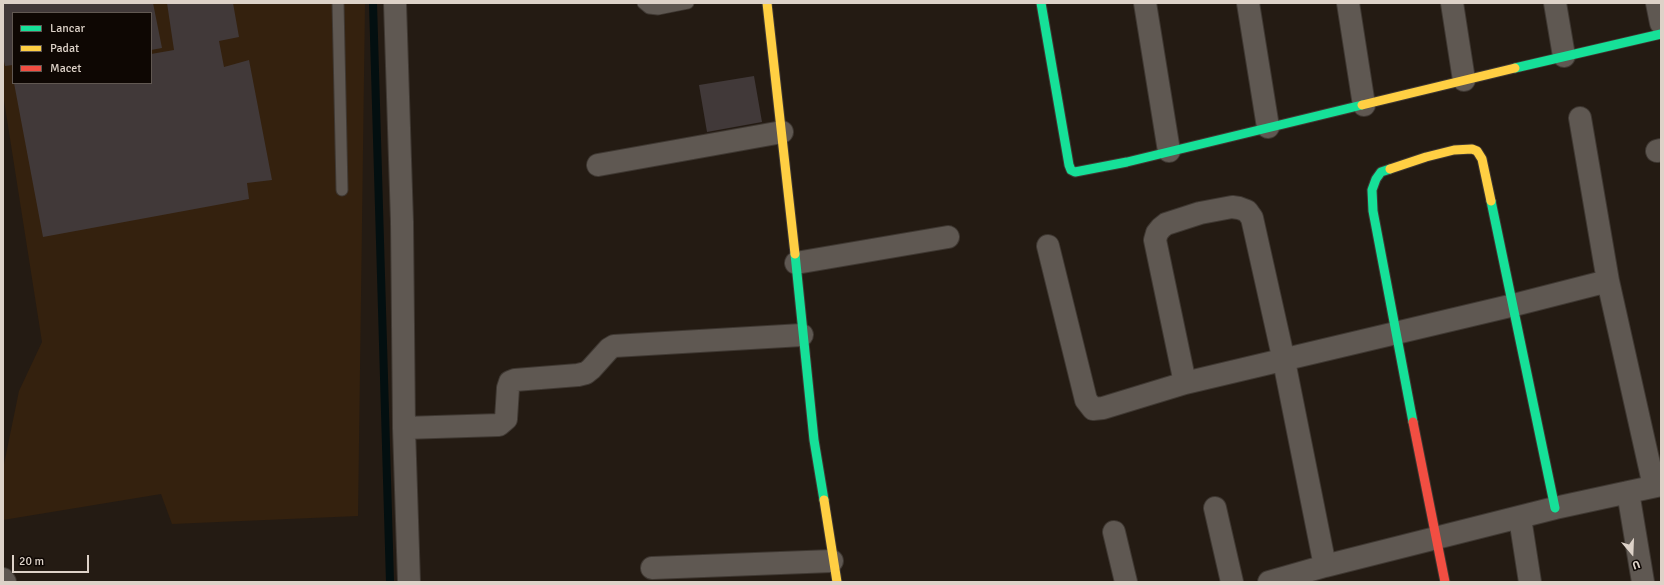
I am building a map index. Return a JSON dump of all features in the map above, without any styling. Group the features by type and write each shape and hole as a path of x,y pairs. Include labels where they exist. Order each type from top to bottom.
{"street":[{"path":"395,3 402,222 404,428 409,582"},
{"path":"767,3 814,440 832,561 837,582"},
{"path":"1041,3 1071,170 1076,172 1082,172 1169,152 1564,56 1661,34"},
{"path":"1145,3 1169,152"},
{"path":"1248,3 1268,128"},
{"path":"1348,3 1364,105"},
{"path":"1452,3 1464,80"},
{"path":"1555,3 1564,56"},
{"path":"1657,3 1661,23"},
{"path":"1269,582 1325,566 1555,508 1657,486 1608,281 1580,118"},
{"path":"598,165 782,132"},
{"path":"1445,582 1372,212 1372,190 1376,179 1382,172 1433,155 1454,150 1472,149 1477,151 1482,159 1514,305 1555,508"},
{"path":"1185,383 1155,240 1161,228 1166,224 1200,212 1232,207 1248,212 1252,218 1284,361 1325,566"},
{"path":"796,263 948,237"},
{"path":"1048,246 1086,400 1092,409 1103,408 1185,383 1284,361 1608,281"},
{"path":"404,428 500,425 506,419 510,382 515,380 578,375 586,373 592,370 609,349 614,346 802,335"},
{"path":"1628,492 1643,582"},
{"path":"1215,508 1232,582"},
{"path":"1520,518 1530,582"},
{"path":"1114,532 1126,582"},
{"path":"652,568 832,561"}],"lane":[{"path":"338,3 342,190"},
{"path":"643,3 649,8 658,9 688,3"}],"shaded area":[{"path":"3,3 365,3 358,516 172,524 161,494 3,520 3,469 19,391 42,342 3,94"}],"building":[{"path":"3,3 153,3 162,48 152,50 152,12 12,12 12,65 5,66 3,57"},
{"path":"167,3 233,3 239,37 219,41 224,67 249,60 272,180 247,183 249,199 43,237 14,84 152,84 152,54 174,50"},
{"path":"754,76 762,122 707,132 699,85"}],"waterway":[{"path":"373,3 390,582"}],"traffic: fast":[{"path":"1041,3 1069,165 1071,170 1075,172 1127,162 1362,105"},
{"path":"1515,68 1661,34"},
{"path":"1390,169 1381,172 1376,179 1372,190 1373,211 1413,422"},
{"path":"1491,201 1555,508"},
{"path":"795,254 814,440 824,500"}],"traffic: slow":[{"path":"767,3 795,254"},
{"path":"1362,105 1515,68"},
{"path":"1390,169 1426,157 1454,150 1472,149 1477,151 1482,159 1491,201"},
{"path":"824,500 837,582"}],"traffic: jam":[{"path":"1413,422 1445,582"}]}
